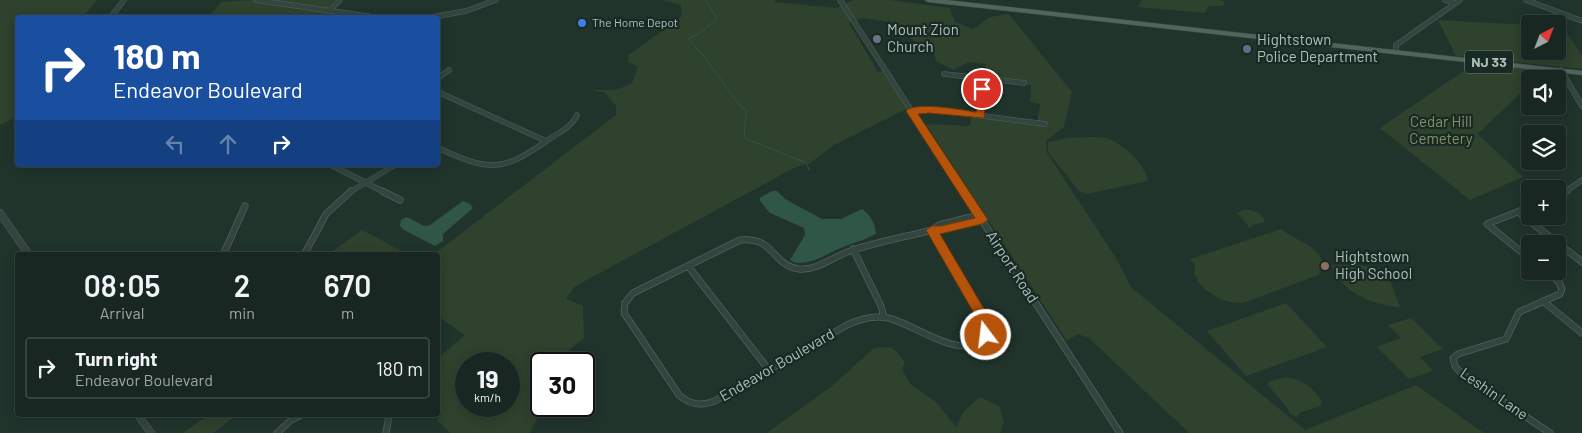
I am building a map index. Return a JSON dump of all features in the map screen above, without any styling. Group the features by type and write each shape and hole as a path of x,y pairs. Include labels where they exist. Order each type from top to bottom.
{"main road":[{"name":"NJ 33","path":"928,0 1561,70"},
{"name":"NJ 33","path":"1566,71 1582,73"}],"street":[{"path":"112,15 124,0"},
{"path":"256,0 358,15"},
{"path":"330,10 340,0"},
{"path":"440,16 466,11 496,0"},
{"name":"Airport Road","path":"840,0 1120,433"},
{"path":"1445,0 1455,3"},
{"path":"1396,52 1396,45 1460,0"},
{"path":"1526,0 1582,21"},
{"path":"440,77 449,70"},
{"path":"944,74 1024,83"},
{"path":"980,116 983,79"},
{"path":"1566,79 1582,106"},
{"path":"440,93 546,141"},
{"path":"911,111 929,110 1046,124"},
{"path":"440,149 472,164 493,167 517,161 573,122 576,115"},
{"path":"335,167 400,200"},
{"path":"306,252 325,217 351,191 391,167"},
{"path":"1566,191 1582,180"},
{"path":"224,252 231,242 245,206"},
{"path":"1521,211 1487,224 1521,252"},
{"path":"1518,212 1582,262"},
{"path":"0,213 27,252"},
{"name":"Endeavor Boulevard","path":"932,230 986,323 987,329 984,339 974,345 958,346 906,322 884,317 869,318 854,322 707,404 692,404 679,395 626,318 624,308 626,301 633,293 735,242 747,238 762,242 785,264 799,269 812,267 853,250 932,230 941,230 981,217"},
{"path":"853,250 882,306 884,317"},
{"path":"688,266 769,370"},
{"name":"Leshin Lane","path":"1550,433 1461,373 1453,362 1453,358 1458,354 1508,337 1519,312 1560,294 1562,289 1557,280"},
{"path":"1543,301 1582,333"},
{"path":"139,417 151,433"},
{"path":"277,433 297,417"},
{"path":"386,433 389,417"}],"green space":[{"path":"0,0 97,0 85,15 15,15 15,118 0,125"},
{"path":"335,0 324,11 343,15 210,15 221,2"},
{"path":"662,0 775,0 775,2 837,8 853,0 890,0 950,8 955,22 973,29 990,17 1009,14 1072,92 1064,127 1046,141 1047,153 1116,258 1131,287 1305,430 1416,385 1484,433 1189,433 1090,339 1078,334 1067,341 926,124 970,126 972,115 1037,123 1040,104 1030,102 1031,85 985,79 986,64 968,62 954,70 936,61 932,47 917,43 891,22 862,18 849,23 878,72 884,71 910,107 834,145 810,163 794,168 574,287 566,299 583,306 584,338 569,352 530,352 530,417 538,417 530,433 450,433 437,420 442,413 440,412 440,356 465,335 440,317 440,252 437,252 616,115 616,106 605,93 591,90 616,90 632,83 638,67 628,62 629,55 682,16 681,5"},
{"path":"1142,0 1219,0 1225,2 1223,6 1208,6 1205,13 1137,7"},
{"path":"1438,20 1521,25 1521,60 1566,60 1566,32 1582,55 1582,69 1456,56"},
{"name":"Cedar Hill Cemetery","path":"1474,64 1531,70 1521,70 1521,93 1478,134 1523,177 1470,200 1380,128"},
{"path":"1086,137 1105,138 1123,147 1139,163 1148,181 1087,194 1079,191 1048,152 1048,142"},
{"path":"1243,210 1257,212 1265,222 1253,225 1250,228 1248,227 1237,213"},
{"path":"1281,229 1317,252 1322,266 1318,275 1243,303 1220,299 1199,283 1194,273 1195,265 1190,259"},
{"path":"362,230 403,252 331,252"},
{"path":"1332,265 1360,265 1380,269 1391,283 1400,307 1380,304 1359,296 1342,283"},
{"path":"1286,303 1327,347 1246,376 1207,331"},
{"path":"1411,318 1443,349 1420,357 1433,371 1409,379 1378,346 1401,338 1388,325"},
{"path":"892,347 905,362 902,369 910,384 937,403 956,427 964,411 980,397 999,406 1004,422 1000,433 767,433 832,386 874,348"},
{"path":"1287,377 1298,380 1312,389 1322,402 1320,406 1299,413 1297,417 1290,414 1268,385 1269,381"},
{"path":"205,417 234,417 213,433 183,433"}],"shaded area":[{"path":"772,191 777,191 785,199 822,219 841,219 862,209 872,220 876,234 814,260 796,263 790,260 805,235 804,228 770,213 760,201 760,198"},
{"path":"463,201 470,204 473,208 443,234 443,241 435,246 400,226 401,220 407,217 424,226 430,225"}],"waterway":[{"path":"706,0 717,19 698,34 688,39 702,54 741,107 747,110 744,133 746,139 802,161 807,164 809,170"}],"place":[{"name":"The Home Depot","path":"582,23"},
{"name":"Mount Zion Church","path":"877,39"},
{"name":"Hightstown Police Department","path":"1247,49"},
{"name":"Hightstown High School","path":"1325,266"}],"route":[{"path":"982,89 980,116 922,109 911,111 982,220 941,230 932,230 984,319 987,325 986,335"}]}
